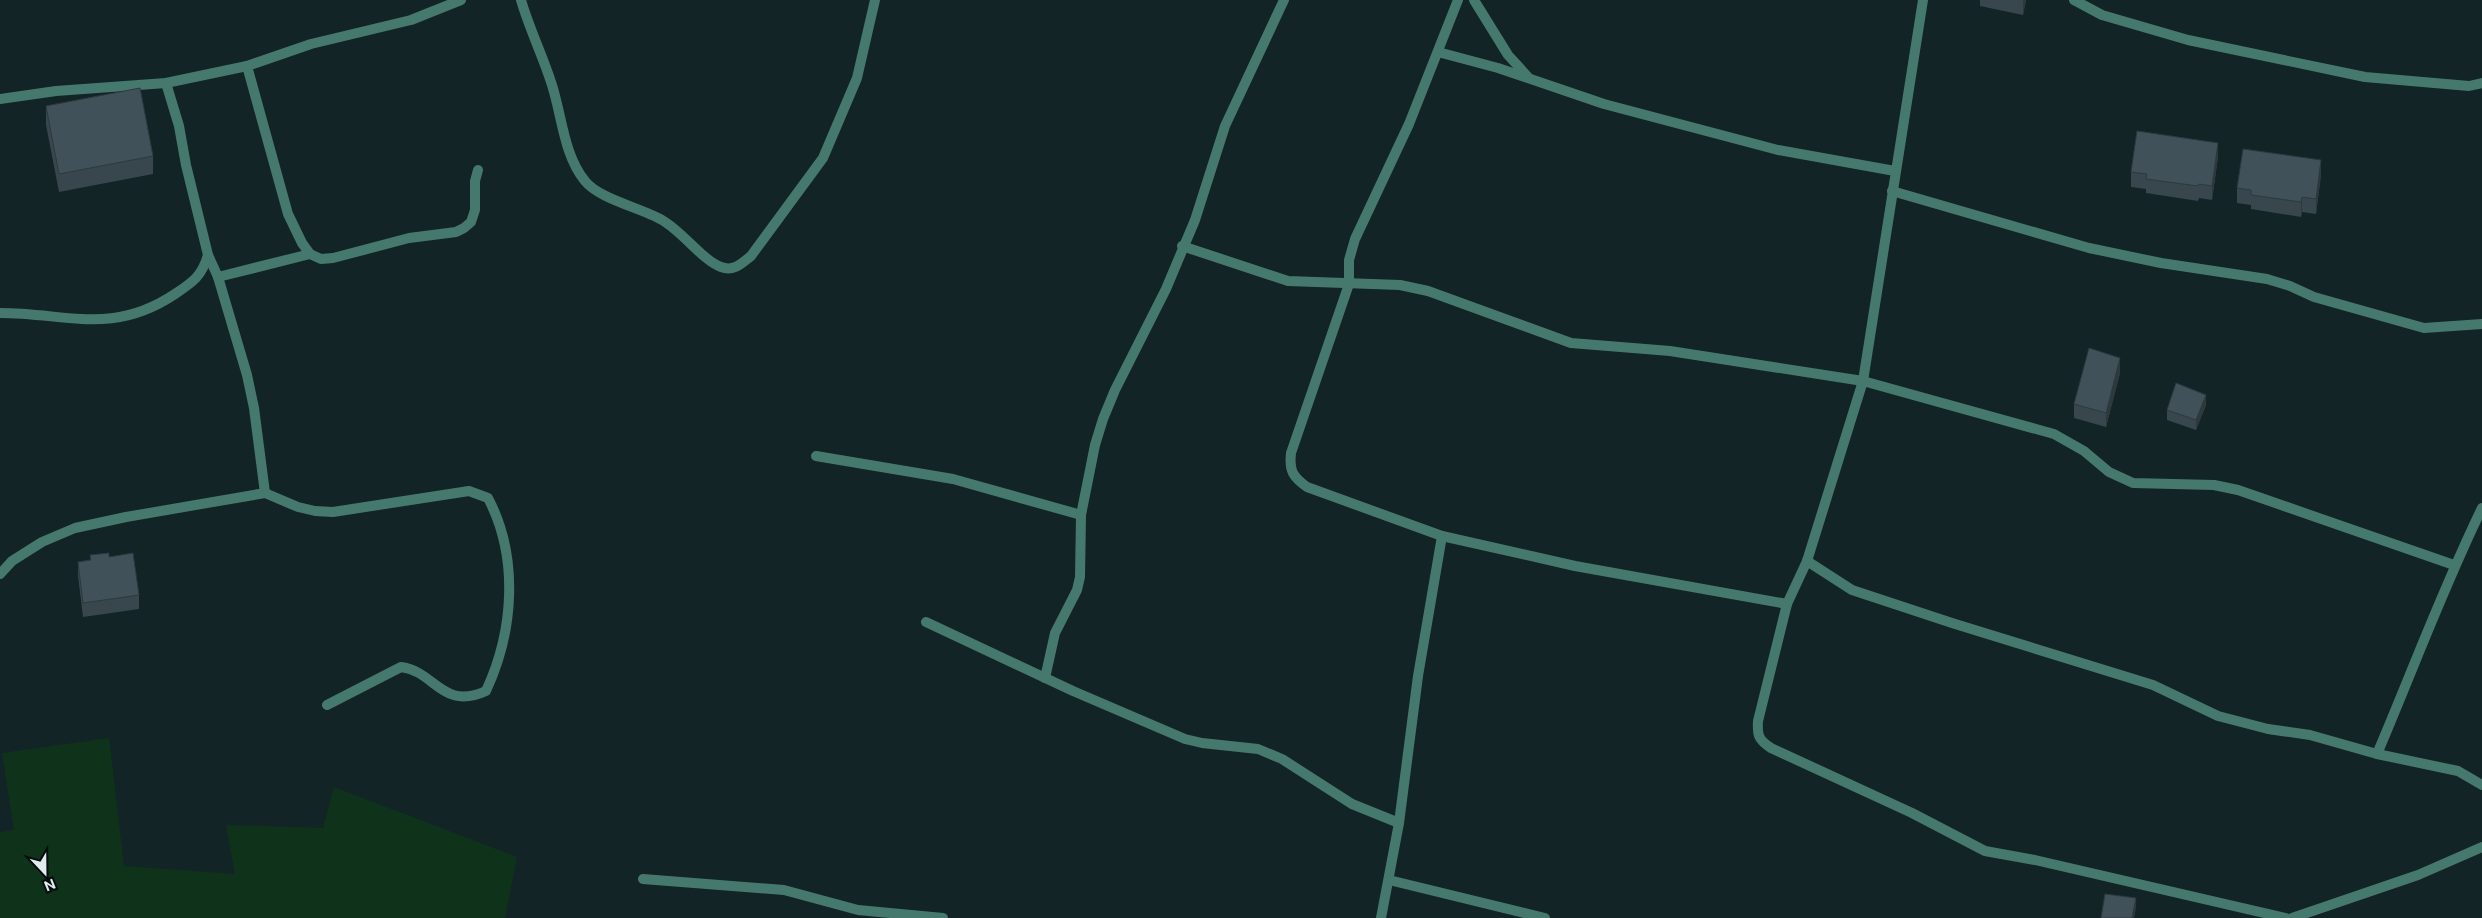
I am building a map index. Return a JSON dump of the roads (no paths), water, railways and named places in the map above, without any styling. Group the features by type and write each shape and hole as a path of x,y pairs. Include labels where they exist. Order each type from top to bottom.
{"street":[{"path":"0,99 56,91 166,83 247,66 311,44 411,20 461,0"},
{"path":"521,0 534,42 550,78 559,107 565,138 585,182 597,191 678,229 714,263 730,269 738,266 751,256 823,158 857,78 875,0"},
{"path":"1045,678 1055,633 1077,590 1080,577 1081,515 1095,445 1103,419 1115,390 1166,289 1200,205 1225,126 1284,0"},
{"path":"1458,0 1409,124 1355,239 1349,260 1349,284 1291,453 1290,466 1292,474 1307,487 1442,536 1575,566 1787,604"},
{"path":"1474,0 1508,55 1531,81"},
{"path":"1922,0 1863,381 1807,561 1787,604 1758,721 1757,733 1760,740 1771,748 1912,812 1986,851 2035,860 2286,918"},
{"path":"2074,0 2102,15 2188,40 2365,77 2469,86 2482,83"},
{"path":"1438,52 1604,104 1778,150 1896,171"},
{"path":"247,66 288,214 302,243 310,254 321,259 333,258 409,238 456,232 464,228 471,222 475,210 474,181 478,170"},
{"path":"166,83 208,255 218,277 247,376 254,408 265,493"},
{"path":"1892,190 2089,248 2161,263 2267,279 2290,286 2314,297 2424,328 2482,324"},
{"path":"1182,246 1288,281 1400,285 1428,291 1571,343 1670,351 1863,381 2054,434 2084,451 2109,472 2133,483 2214,485 2238,490 2454,565"},
{"path":"218,277 310,254"},
{"path":"0,313 35,313 60,318 105,321 130,316 158,304 190,284 203,272 208,255"},
{"path":"816,456 953,479 1081,515"},
{"path":"0,574 27,550 75,528 126,517 265,493 298,507 315,511 333,512 469,491 488,498 496,513 509,570 504,642 497,667 486,691 470,698 451,694 410,668 401,667 327,704"},
{"path":"2376,754 2427,637 2454,565 2482,508"},
{"path":"1380,918 1399,823 1418,676 1442,536"},
{"path":"1807,561 1852,590 2153,685 2218,716 2268,729 2310,735 2376,754 2458,770 2482,785"},
{"path":"926,622 1045,678 1185,739 1202,743 1258,749 1266,752 1282,759 1346,800 1399,823"},
{"path":"2292,918 2418,875 2482,848"},
{"path":"643,879 784,890 858,910 943,918"},
{"path":"1389,880 1545,918"}]}
